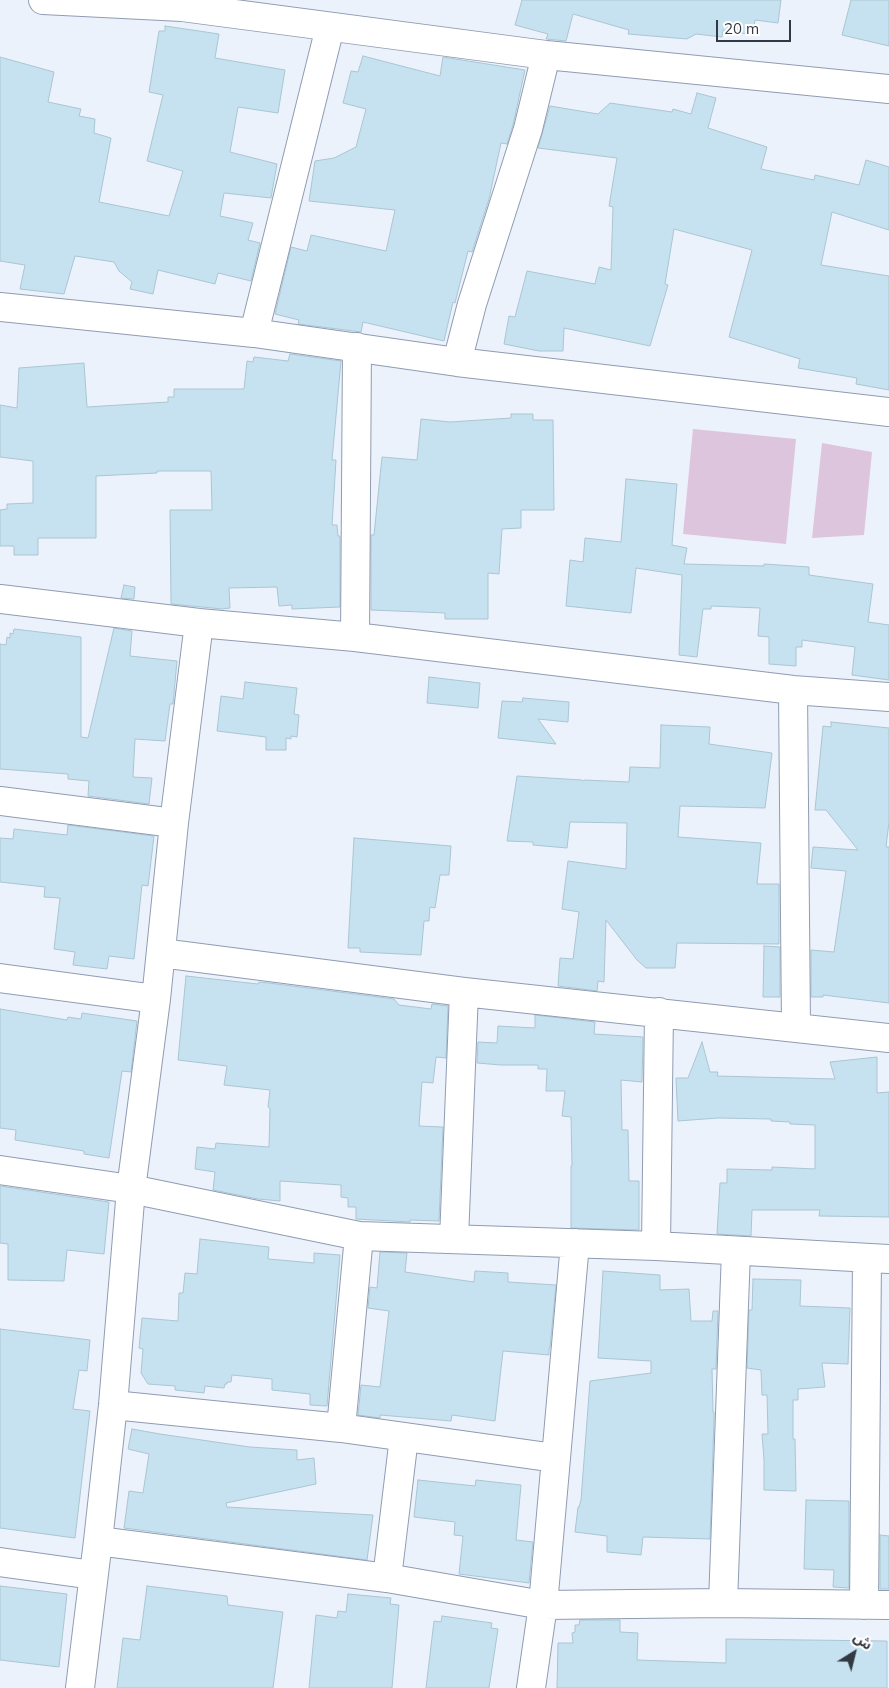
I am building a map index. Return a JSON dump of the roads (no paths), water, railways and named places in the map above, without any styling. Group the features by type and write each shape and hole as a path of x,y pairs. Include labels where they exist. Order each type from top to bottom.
{"street":[{"path":"42,0 182,3 330,27 546,54 889,89"},
{"path":"254,333 330,27"},
{"path":"457,362 472,304 528,130 546,54"},
{"path":"0,307 254,333 457,362 889,412"},
{"path":"355,637 357,347"},
{"path":"0,599 199,622 355,637 793,690 889,697"},
{"path":"80,1688 113,1405 131,1189 156,999 174,823 199,622"},
{"path":"793,690 796,1028"},
{"path":"0,801 174,823"},
{"path":"161,953 464,992 889,1038"},
{"path":"0,978 156,999"},
{"path":"454,1239 464,992"},
{"path":"656,1246 659,1012"},
{"path":"0,1170 131,1189 359,1236 656,1246 878,1258 877,1605 723,1603 543,1606 387,1578 98,1541"},
{"path":"341,1428 359,1236"},
{"path":"531,1688 543,1606 575,1243"},
{"path":"723,1603 736,1251"},
{"path":"113,1405 341,1428 555,1458"},
{"path":"387,1578 404,1437"},
{"path":"0,1562 93,1575"}]}
